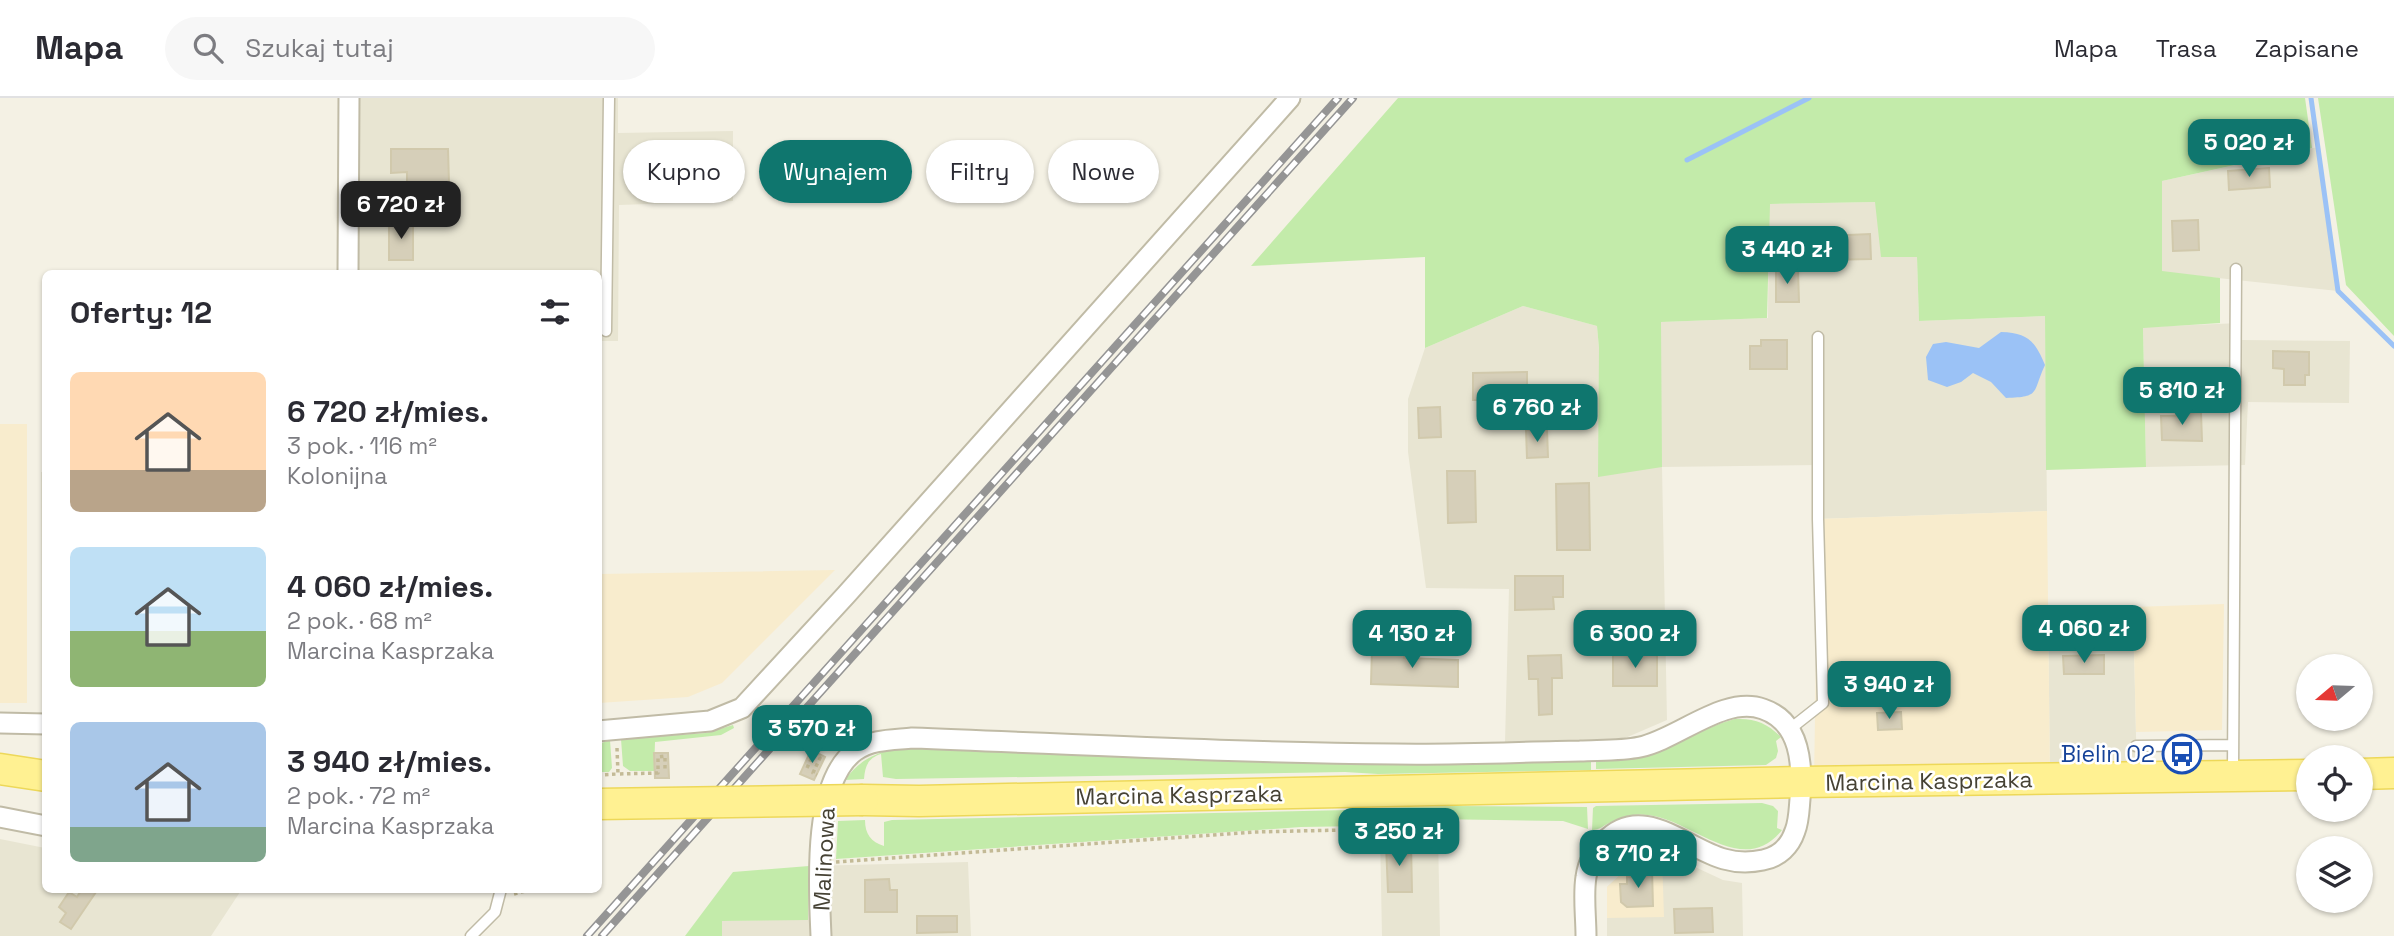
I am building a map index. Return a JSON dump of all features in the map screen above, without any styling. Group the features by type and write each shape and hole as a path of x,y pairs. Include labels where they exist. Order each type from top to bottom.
{"main road":[{"path":"0,769 42,775"},
{"path":"2373,774 2394,774"},
{"name":"Marcina Kasprzaka","path":"602,804 919,801 1801,782 2296,775"}],"street":[{"path":"348,270 349,98"},
{"path":"607,730 710,721 742,708 1290,98"},
{"name":"Marcina Kasprzaka","path":"831,782 836,772 855,751 882,741 912,738 1385,754 1596,750 1638,748 1660,741 1713,715 1742,707 1762,708 1779,717 1790,729 1798,750 1803,775 1801,782"},
{"path":"0,723 42,724"},
{"name":"Malinowa","path":"821,936 819,894 825,804 831,782"},
{"path":"1586,936 1585,878 1591,856 1608,837 1627,828 1644,826 1657,828 1721,859 1748,864 1771,858 1791,843 1798,823 1801,782"},
{"path":"0,817 42,825"}],"lane":[{"path":"606,331 608,98"},
{"path":"2233,776 2236,269"},
{"path":"1790,729 1823,703 1818,519 1818,338"},
{"path":"2136,746 2233,745"},
{"path":"471,936 495,912 500,893"}],"path":[{"path":"607,730 618,774"},
{"path":"807,768 813,755 820,758 814,771"},
{"path":"602,775 658,773 658,757 665,757 665,770"},
{"path":"832,861 1268,831 1431,828"}],"shaded area":[{"path":"355,98 618,98 618,133 733,131 733,140 623,140 623,203 676,203 619,205 618,341 602,341 602,270 355,270"},
{"path":"2318,147 2338,291 2162,272 2162,181"},
{"path":"1876,202 1917,257 1919,321 2045,316 2047,511 1818,519 1817,465 1662,467 1667,720 1616,742 1505,742 1509,589 1426,588 1408,452 1408,399 1425,348 1523,306 1597,326 1599,348 1661,322 1768,318 1769,204"},
{"path":"2241,323 2242,340 2350,341 2349,403 2248,402 2245,465 2146,467 2143,327"},
{"path":"0,424 27,424 27,703 0,703"},
{"path":"41,472 42,472 42,715"},
{"path":"2047,511 2050,779 1814,782 1818,519"},
{"path":"835,570 722,683 688,697 602,703 602,574"},
{"path":"2224,604 2222,730 2136,732 2133,607"},
{"path":"2048,607 2133,607 2137,778 2050,779"},
{"path":"1380,833 1438,834 1440,936 1382,936"},
{"path":"0,839 42,847 42,893 239,893 211,936 0,936"},
{"path":"1644,853 1680,860 1723,880 1742,883 1743,936 1607,936 1607,887"},
{"path":"1644,853 1662,857 1664,917 1607,918 1607,887"},
{"path":"968,862 971,936 722,936 722,921 808,919 809,866"}],"green space":[{"path":"1398,98 2305,98 2312,148 2162,181 2162,271 2220,278 2220,323 2143,328 2146,467 2046,470 2045,316 1919,321 1917,257 1881,257 1875,202 1770,204 1767,318 1661,322 1662,467 1598,477 1597,326 1523,306 1425,348 1425,257 1251,266"},
{"path":"2318,98 2394,98 2394,336 2346,285"},
{"path":"1735,719 1760,722 1781,737 1776,741 1776,758 1766,765 1596,769 1596,760 1645,756"},
{"path":"733,725 734,728 721,735 655,742 654,771 630,771 623,766 621,739 706,733"},
{"path":"610,740 612,768 609,772 602,772 602,743"},
{"path":"897,748 1591,759 1591,770 896,779 883,777 881,754 868,763 864,779 845,780 868,759 881,752"},
{"path":"1762,803 1773,806 1778,811 1777,828 1782,830 1767,844 1751,849 1717,843 1665,819 1648,815 1624,817 1592,830 1593,808 1596,806"},
{"path":"1454,806 1587,807 1588,829 1563,821 1433,819 1427,825 1301,827 836,859 838,821 865,820 870,837 884,846 884,822 892,820"},
{"path":"809,866 808,920 722,921 722,936 685,936 733,872"}],"water":[{"path":"2001,332 2018,334 2029,340 2045,365 2034,392 2030,395 2006,398 1991,382 1973,373 1961,382 1947,387 1928,380 1926,357 1933,344 1946,342 1979,348"}],"building":[{"path":"391,149 448,149 449,183 407,183 407,172 391,173"},
{"path":"2269,168 2270,187 2229,190 2228,171"},
{"path":"2198,220 2199,250 2173,251 2172,221"},
{"path":"389,222 413,222 413,260 389,260"},
{"path":"1870,234 1871,259 1826,260 1826,236"},
{"path":"1798,270 1799,302 1776,302 1776,271"},
{"path":"1761,340 1787,340 1787,369 1750,369 1750,346 1761,346"},
{"path":"2273,351 2309,352 2309,375 2305,375 2305,385 2284,385 2284,369 2273,368"},
{"path":"1527,372 1527,400 1473,400 1473,373"},
{"path":"1440,407 1441,437 1419,438 1418,408"},
{"path":"2201,412 2202,441 2162,440 2161,416"},
{"path":"1526,430 1547,430 1548,457 1527,458"},
{"path":"1447,471 1475,471 1476,522 1448,523"},
{"path":"1589,483 1590,550 1557,550 1556,484"},
{"path":"1515,576 1563,576 1563,597 1553,597 1554,609 1515,610"},
{"path":"1372,648 1404,649 1404,658 1458,660 1458,687 1371,684"},
{"path":"1657,654 1657,686 1613,686 1613,655"},
{"path":"1561,655 1562,678 1552,678 1552,714 1539,715 1538,679 1529,679 1528,656"},
{"path":"2104,655 2104,674 2064,674 2063,656"},
{"path":"1901,712 1902,729 1878,730 1877,713"},
{"path":"811,750 825,757 814,780 800,774"},
{"path":"654,753 668,753 669,778 655,778"},
{"path":"1411,843 1412,892 1388,892 1386,844"},
{"path":"1636,870 1652,870 1653,906 1627,907 1621,902 1620,884 1627,884 1627,877 1636,877"},
{"path":"889,879 890,890 897,890 897,912 865,912 865,880"},
{"path":"68,893 77,897 80,893 95,893 71,929 60,922 66,913 59,907"},
{"path":"1712,908 1713,932 1675,933 1674,909"},
{"path":"917,916 957,916 957,932 917,933"}],"waterway":[{"path":"1687,160 1809,98"},
{"path":"2311,98 2338,291 2394,346"}],"railway":[{"path":"587,936 1338,98"},
{"path":"602,936 1353,98"}],"place":[{"name":"Bielin 02","path":"2182,754"}]}
